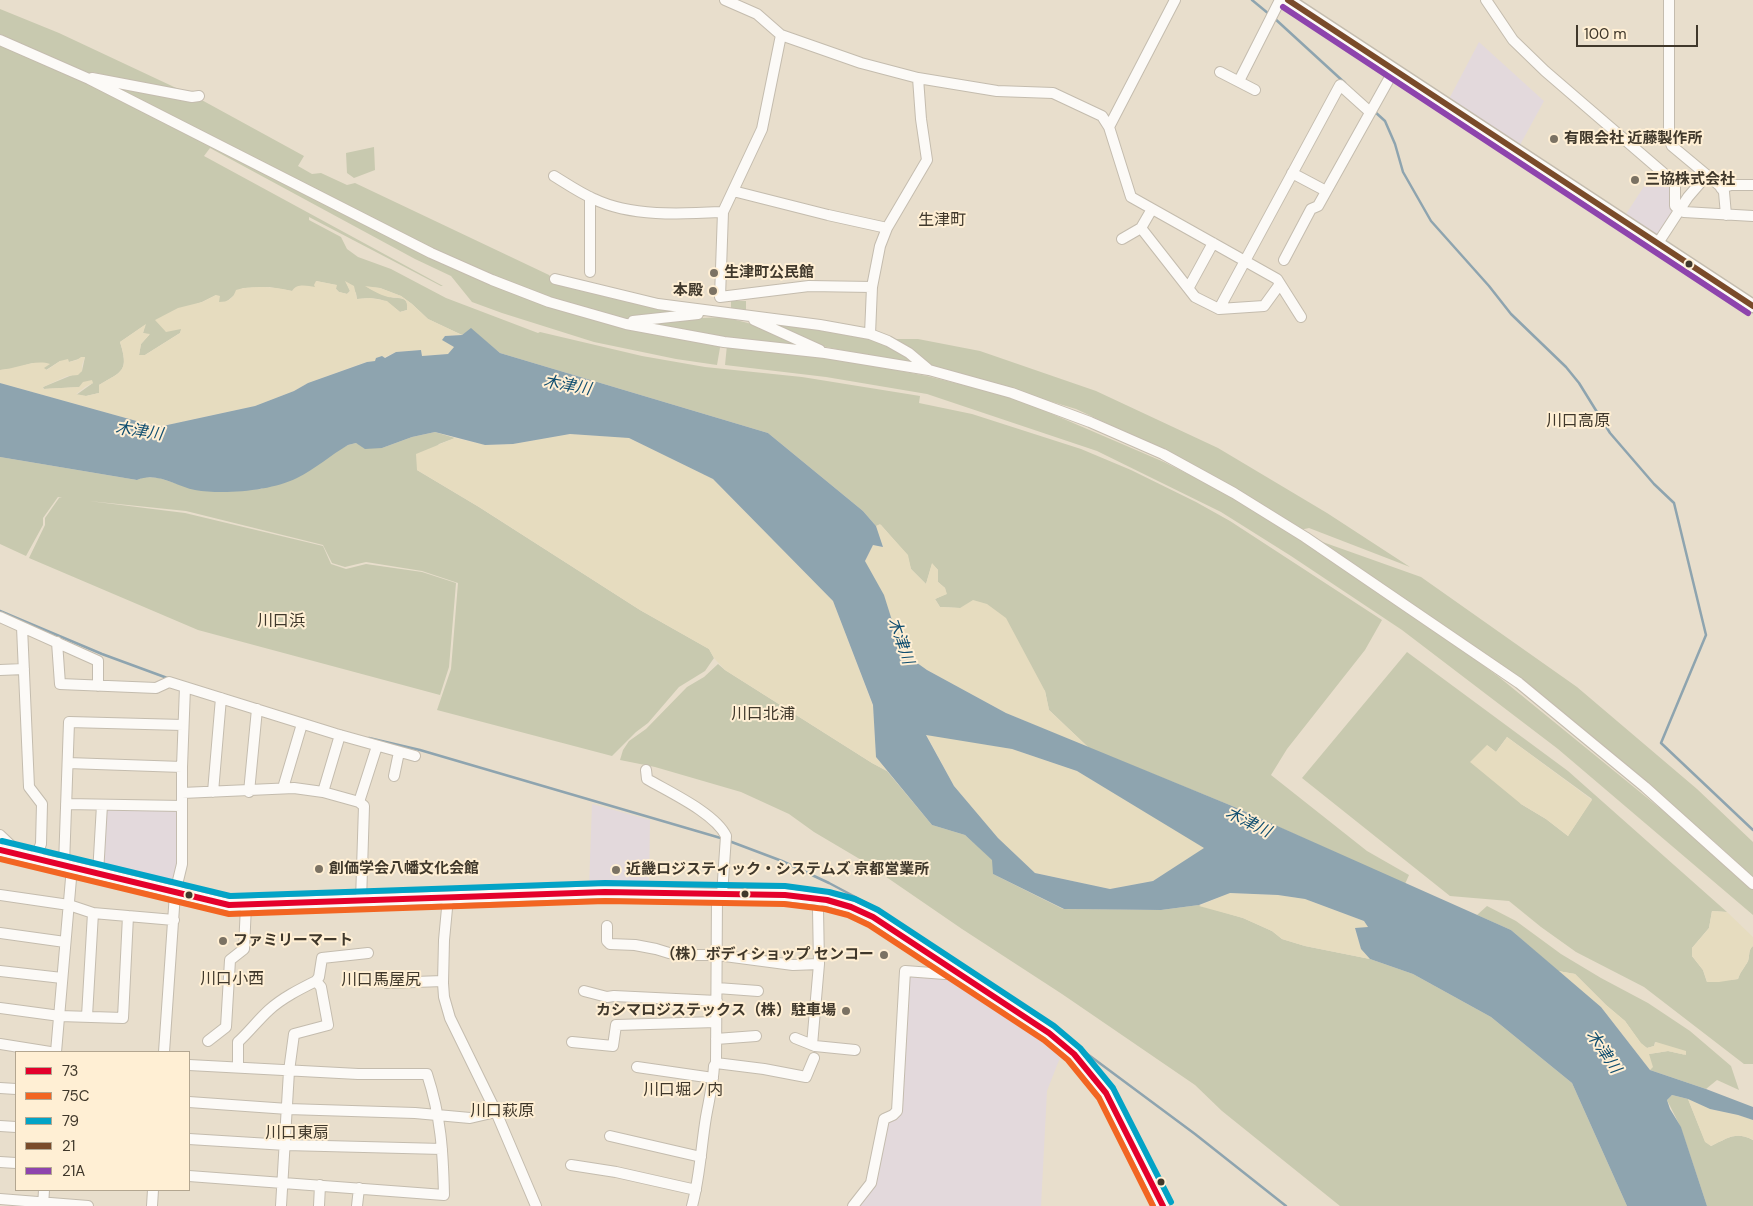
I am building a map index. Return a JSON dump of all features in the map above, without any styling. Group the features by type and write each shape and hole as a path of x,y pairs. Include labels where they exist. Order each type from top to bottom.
{"main road":[{"path":"1288,0 1753,306"},
{"path":"0,850 229,905 605,892 785,895 811,897 851,907 873,917 1049,1033 1079,1060 1106,1093 1163,1206"}],"street":[{"path":"726,0 758,14 781,35 861,63 918,78 997,91 1053,93 1102,116 1109,127 1131,197 1277,279 1301,317"},
{"path":"1109,127 1175,0"},
{"path":"1239,81 1280,0"},
{"path":"1486,0 1513,40 1545,71 1675,183 1675,206 1684,212 1753,216"},
{"path":"1669,0 1669,139 1672,146 1724,192 1726,215"},
{"path":"720,297 723,212 762,129 781,35"},
{"path":"0,40 89,78 431,253 492,280 549,302 626,324 724,342 825,353 929,370 1012,393 1090,422 1163,454 1234,493 1305,537 1519,683 1645,787 1753,884"},
{"path":"1284,260 1311,209 1318,206 1394,70"},
{"path":"1220,72 1255,90"},
{"path":"89,78 96,77 199,96"},
{"path":"870,334 872,287 880,246 887,228 927,160 920,119 918,78"},
{"path":"1219,309 1340,84 1370,112"},
{"path":"1292,173 1326,191"},
{"path":"1658,243 1688,197 1707,175"},
{"path":"554,176 590,197 617,207 641,211 686,214 723,212"},
{"path":"1721,188 1731,185 1753,185"},
{"path":"733,191 887,228"},
{"path":"590,197 590,272"},
{"path":"1122,238 1141,228 1152,209"},
{"path":"1141,228 1189,286 1195,296 1219,309 1264,306 1280,284"},
{"path":"1189,286 1213,243"},
{"path":"555,278 658,304 820,325 870,334 888,341 909,353 929,370"},
{"path":"720,297 809,286 872,287"},
{"path":"720,297 728,302 728,313"},
{"path":"626,324 628,321 728,313 740,319 755,321 818,348 825,353"},
{"path":"0,617 98,661 98,686"},
{"path":"22,627 29,787 42,804 41,844 35,858"},
{"path":"57,642 60,684 156,688 169,682 302,724 415,756"},
{"path":"0,670 24,669"},
{"path":"164,1051 175,893 182,864 182,766 185,687"},
{"path":"213,792 220,698"},
{"path":"248,792 257,710"},
{"path":"56,1051 68,905 66,804 69,722 183,725"},
{"path":"283,788 302,724"},
{"path":"323,792 340,735"},
{"path":"359,802 377,746"},
{"path":"394,776 400,752"},
{"path":"68,763 182,766"},
{"path":"646,770 646,779 690,804 718,823 726,836 719,895 716,1063 692,1206"},
{"path":"182,793 248,792 283,788 323,792 359,802 364,806 361,901"},
{"path":"66,804 182,806"},
{"path":"98,874 102,805"},
{"path":"0,835 20,854"},
{"path":"0,895 68,905 93,913 174,920"},
{"path":"448,898 444,997 450,1018 496,1112 536,1206"},
{"path":"208,1041 226,1027 230,960 244,949 246,905"},
{"path":"813,1080 813,1045 818,964 818,909"},
{"path":"87,1016 93,913"},
{"path":"0,1008 60,1016 123,1018 128,916"},
{"path":"607,926 607,941 610,944 635,945 669,953 717,955 793,965 818,964"},
{"path":"0,934 65,942"},
{"path":"238,1067 238,1042 269,1010 298,990 316,981 319,977 322,958 368,953"},
{"path":"0,971 62,978"},
{"path":"853,1206 871,1183 884,1119 894,1115 897,1111 905,971 945,974 956,971"},
{"path":"281,1206 289,1071 294,1034 328,1025 321,987 316,981"},
{"path":"388,983 444,981"},
{"path":"717,988 758,991"},
{"path":"584,991 608,997 717,1001"},
{"path":"572,1042 614,1046 616,1024 716,1022"},
{"path":"716,1039 756,1036"},
{"path":"795,1038 813,1045 855,1050"},
{"path":"0,1044 44,1051"},
{"path":"716,1063 806,1077 814,1058"},
{"path":"190,1065 358,1074 428,1074 439,1116 444,1195 441,1206"},
{"path":"637,1067 713,1078"},
{"path":"0,1088 15,1089"},
{"path":"190,1102 288,1109 415,1113 470,1118 496,1112"},
{"path":"0,1126 15,1127"},
{"path":"610,1136 701,1156"},
{"path":"190,1139 286,1145 442,1150"},
{"path":"0,1162 15,1163"},
{"path":"571,1165 616,1172 696,1190"},
{"path":"190,1176 444,1195"},
{"path":"319,1206 320,1185"},
{"path":"357,1206 359,1188"},
{"path":"43,1204 44,1191"},
{"path":"152,1206 153,1191"},
{"path":"0,1199 43,1204 88,1206"}],"shaded area":[{"path":"1479,42 1544,101 1520,145 1449,99"},
{"path":"1654,171 1671,182 1672,214 1657,235 1626,214"},
{"path":"592,804 650,820 649,887 589,887"},
{"path":"110,809 175,810 180,814 180,865 172,884 107,870 104,866 106,812"},
{"path":"909,975 953,978 1012,1017 1061,1055 1047,1091 1041,1206 857,1206 874,1185 887,1123 898,1117 900,1110"}],"green space":[{"path":"0,9 59,33 189,94 92,72 88,75 0,34"},
{"path":"0,40 522,295 721,342 717,365 676,359 594,342 472,302 451,276 415,259 210,148 204,156 443,286 309,217 309,220 341,237 347,249 358,257 391,269 446,298 538,333 642,356 705,367 802,377 920,396 919,403 972,414 1081,449 1131,470 1230,521 1382,620 1365,650 1287,749 1271,775 1367,851 1409,875 1405,884 1237,808 1089,748 1049,710 1045,691 960,608 940,607 935,599 946,594 945,588 938,582 938,570 932,564 926,584 911,569 907,555 881,525 876,526 863,511 768,433 500,353 471,329 462,335 428,319 401,296 380,288 367,287 384,295 402,298 406,302 407,310 400,312 385,301 370,298 357,299 356,293 346,282 350,291 347,294 339,292 336,289 336,285 316,281 316,287 292,291 269,287 243,288 226,302 219,302 216,295 191,306 180,333 145,355 139,355 141,344 149,335 143,333 145,325 120,342 124,359 122,369 119,373 99,385 99,393 86,396 76,395 93,383 80,387 44,389 43,387 82,371 85,357 69,362 60,361 46,370 33,363 12,369 0,370"},
{"path":"98,78 198,98 304,156 298,166 312,174 321,173 347,185 355,183 549,275 554,281 694,312 620,319 552,300 487,275 409,239 252,156"},
{"path":"374,147 375,170 354,178 347,173 346,153"},
{"path":"731,301 746,301 746,313 731,310"},
{"path":"724,317 748,323 815,348 643,324"},
{"path":"759,319 869,336 884,342 919,365 826,347"},
{"path":"891,339 918,339 980,351 1096,391 1218,448 1327,513 1410,567 1309,528 1300,530 1166,451 1076,409 931,366"},
{"path":"727,345 826,357 927,376 1015,398 1164,462 1228,494 1300,538 1412,613 1499,677 1716,854 1753,887 1753,915 1558,749 1402,630 1221,512 1097,451 927,394 826,377 725,365"},
{"path":"435,432 455,438 439,444 417,470 479,507 640,610 709,649 714,658 705,671 679,687 648,723 612,756 437,710 451,669 458,583 422,571 366,562 345,567 332,563 323,545 186,511 89,501 185,513 323,546 331,564 346,569 366,564 422,572 456,583 449,667 440,695 198,630 29,558 45,525 45,518 59,498 62,498 58,497 43,518 43,525 26,556 0,544 0,457 137,480 144,477 159,478 204,491 233,491 261,489 348,445 356,443 382,448 412,437"},
{"path":"1317,540 1421,577 1577,687 1697,789 1753,842 1753,877 1716,843 1520,678"},
{"path":"1407,652 1568,771 1727,912 1712,911 1709,928 1692,948 1692,956 1703,970 1707,982 1738,979 1748,961 1753,946 1753,1064 1744,1064 1644,987 1576,952 1509,901 1450,896 1302,778","holes":["1507,737 1592,799 1568,836 1546,819 1521,804 1487,745 1496,752"]},
{"path":"718,664 887,771 932,825 965,835 993,860 993,874 1063,909 1161,910 1199,905 1243,918 1272,931 1282,939 1305,946 1370,959 1413,974 1491,1017 1572,1083 1627,1206 1340,1206 1222,1111 1195,1085 863,861 814,832 789,814 741,792 655,767 620,760 623,750 629,741 646,729 687,687 704,677"},
{"path":"1487,906 1516,921 1561,954 1648,1003 1690,1031 1731,1066 1739,1090 1717,1080 1706,1089 1650,1070 1649,1054 1668,1051 1686,1055 1655,1042 1654,1046 1647,1048 1641,1044 1625,1021 1575,974 1558,971 1511,930 1477,915"},
{"path":"1672,1095 1688,1099 1705,1141 1711,1146 1727,1138 1737,1136 1753,1140 1753,1206 1707,1206 1681,1128 1667,1100"}],"sand":[{"path":"316,281 337,285 336,289 339,292 347,294 350,291 345,281 354,286 357,299 370,298 387,301 400,312 407,310 404,299 385,296 365,286 380,288 401,296 428,319 462,335 445,336 443,340 454,347 448,354 422,356 421,350 396,352 376,361 366,362 308,383 294,391 255,406 158,427 0,383 0,370 31,363 44,363 50,364 44,368 47,370 60,361 68,359 69,362 85,357 82,371 78,375 67,376 43,387 43,389 79,387 83,382 92,380 93,383 76,394 86,396 99,393 99,385 119,373 124,365 120,342 146,324 143,333 150,334 141,344 139,355 145,355 180,333 181,329 166,332 155,320 178,308 202,302 216,295 220,296 219,302 225,301 232,298 236,290 243,288 264,287 292,291 299,286 315,287"},
{"path":"570,434 629,438 713,479 833,601 873,706 876,757 887,771 725,670 709,649 640,610 479,507 417,470 416,454 455,438 485,445 513,444"},
{"path":"880,524 908,555 911,569 926,584 932,563 938,570 938,582 945,588 947,594 935,599 940,607 960,608 973,600 987,604 1006,618 1045,691 1049,710 1089,748 1006,713 927,670 906,655 865,561 873,545 883,547 876,526"},
{"path":"926,734 1012,749 1077,771 1205,848 1153,881 1110,889 1035,873 998,838 954,786"},
{"path":"1507,737 1592,800 1568,836 1546,819 1521,804 1470,762 1487,745 1496,752"},
{"path":"1229,893 1278,895 1305,899 1364,921 1368,927 1355,929 1361,949 1370,959 1305,946 1282,939 1272,931 1243,918 1199,906"},
{"path":"1712,911 1727,912 1753,937 1753,946 1748,961 1738,979 1707,982 1703,970 1692,956 1692,948 1709,928"},
{"path":"1558,971 1575,974 1625,1021 1647,1048 1654,1046 1656,1042 1686,1051 1686,1055 1668,1051 1649,1054 1653,1067 1650,1070 1601,1007"},
{"path":"1688,1099 1710,1109 1753,1120 1753,1140 1737,1136 1727,1138 1711,1146 1705,1142"}],"water":[{"name":"木津川","path":"471,328 500,353 768,433 863,511 876,526 883,547 873,545 865,561 884,595 895,630 906,655 927,670 1006,713 1237,808 1511,930 1601,1007 1650,1070 1753,1107 1753,1120 1710,1109 1688,1099 1672,1095 1667,1100 1681,1127 1707,1206 1627,1206 1572,1083 1491,1017 1413,974 1370,959 1361,949 1355,928 1368,927 1364,921 1305,899 1278,895 1230,893 1199,905 1161,910 1064,909 993,874 992,860 965,835 932,825 876,757 873,705 833,601 713,479 629,438 570,434 513,444 485,445 435,432 412,437 382,448 365,449 356,443 348,445 297,478 261,489 233,492 195,490 159,478 151,477 137,480 0,457 0,383 158,427 255,406 294,391 308,383 367,362 375,361 376,358 382,356 385,358 396,352 421,350 422,356 448,354 454,347 442,340 445,336 462,335","holes":["926,735 1012,749 1077,771 1204,848 1153,881 1110,889 1035,873 998,838 954,786"]}],"waterway":[{"path":"1252,0 1269,14"},
{"path":"1273,17 1345,83"},
{"path":"1374,111 1385,121 1395,144 1403,172 1431,221 1489,286 1511,314 1566,367 1579,383 1610,433 1654,484 1674,503 1706,635 1661,743 1753,830"},
{"path":"0,611 102,654 170,679"},
{"path":"369,738 420,750 724,839"},
{"path":"729,841 782,861 878,909 1044,1022"},
{"path":"1055,1030 1195,1134 1286,1206"}],"transit line":[{"name":"21","path":"1288,0 1753,306"},
{"name":"21A","path":"1283,7 1748,313"},
{"name":"79","path":"2,841 230,896 605,883 785,886 829,892 855,899 878,910 1054,1026 1080,1048 1113,1088 1171,1202"},
{"name":"73","path":"0,850 229,905 605,892 785,895 827,900 851,907 873,917 1049,1033 1074,1054 1106,1093 1163,1206"},
{"name":"75C","path":"0,859 229,914 605,901 784,904 825,909 848,915 869,925 1044,1040 1068,1060 1099,1098 1153,1206"}],"place":[{"name":"有限会社 近藤製作所","path":"1554,139"},
{"name":"三協株式会社","path":"1635,180"},
{"name":"生津町公民館","path":"714,273"},
{"name":"本殿","path":"713,291"},
{"name":"創価学会八幡文化会館","path":"319,869"},
{"name":"近畿ロジスティック・システムズ 京都営業所","path":"616,870"},
{"name":"ファミリーマート","path":"223,941"},
{"name":"（株）ボディショップ センコー","path":"884,955"},
{"name":"カシマロジステックス（株）駐車場","path":"846,1011"}],"district":[{"name":"生津町","path":"942,221"},
{"name":"川口高原","path":"1578,422"},
{"name":"川口浜","path":"281,622"},
{"name":"川口北浦","path":"763,715"},
{"name":"川口小西","path":"232,980"},
{"name":"川口馬屋尻","path":"381,981"},
{"name":"川口堀ノ内","path":"683,1091"},
{"name":"川口萩原","path":"502,1112"},
{"name":"川口東扇","path":"297,1134"}]}
